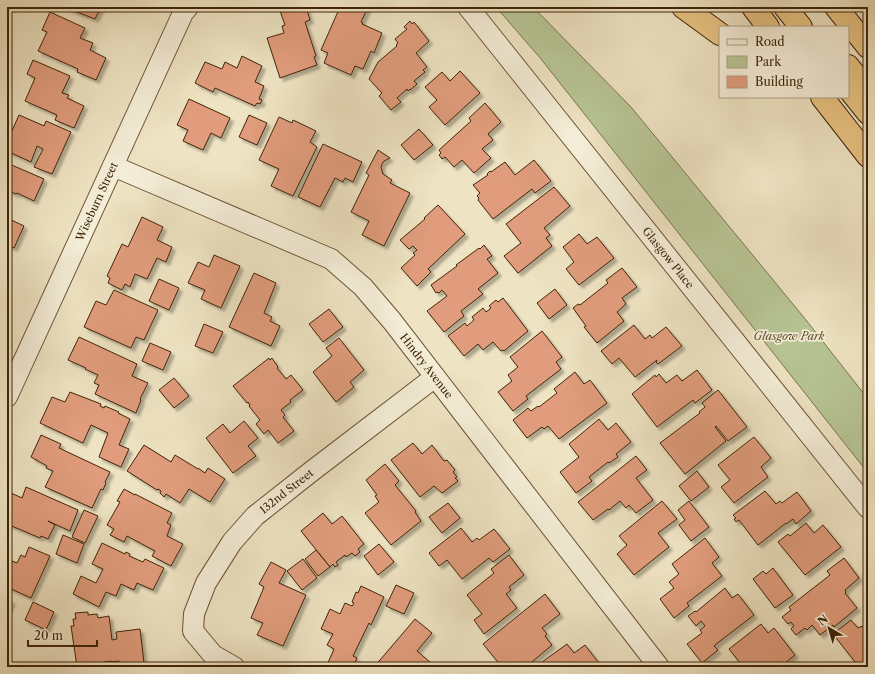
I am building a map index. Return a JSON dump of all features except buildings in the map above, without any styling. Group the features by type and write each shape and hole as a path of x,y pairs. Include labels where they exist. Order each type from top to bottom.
{"highway":[{"path":"683,7 719,33"},
{"path":"752,7 767,26"},
{"path":"785,7 800,26"},
{"path":"802,7 817,26"},
{"path":"836,7 868,47"},
{"path":"849,67 868,91"},
{"path":"849,89 868,113"},
{"path":"808,98 843,123"},
{"path":"823,98 868,156"}],"street":[{"name":"Wiseburn Street","path":"7,397 183,13 188,7"},
{"name":"Glasgow Place","path":"468,7 868,508"},
{"name":"Hindry Avenue","path":"113,166 331,259 363,287 392,320 660,667"},
{"name":"132nd Street","path":"234,667 213,656 193,631 194,614 206,583 232,542 255,516 435,377"}],"green space":[{"name":"Glasgow Park","path":"496,7 533,7 631,107 806,320 868,399 868,473 541,59"}]}
